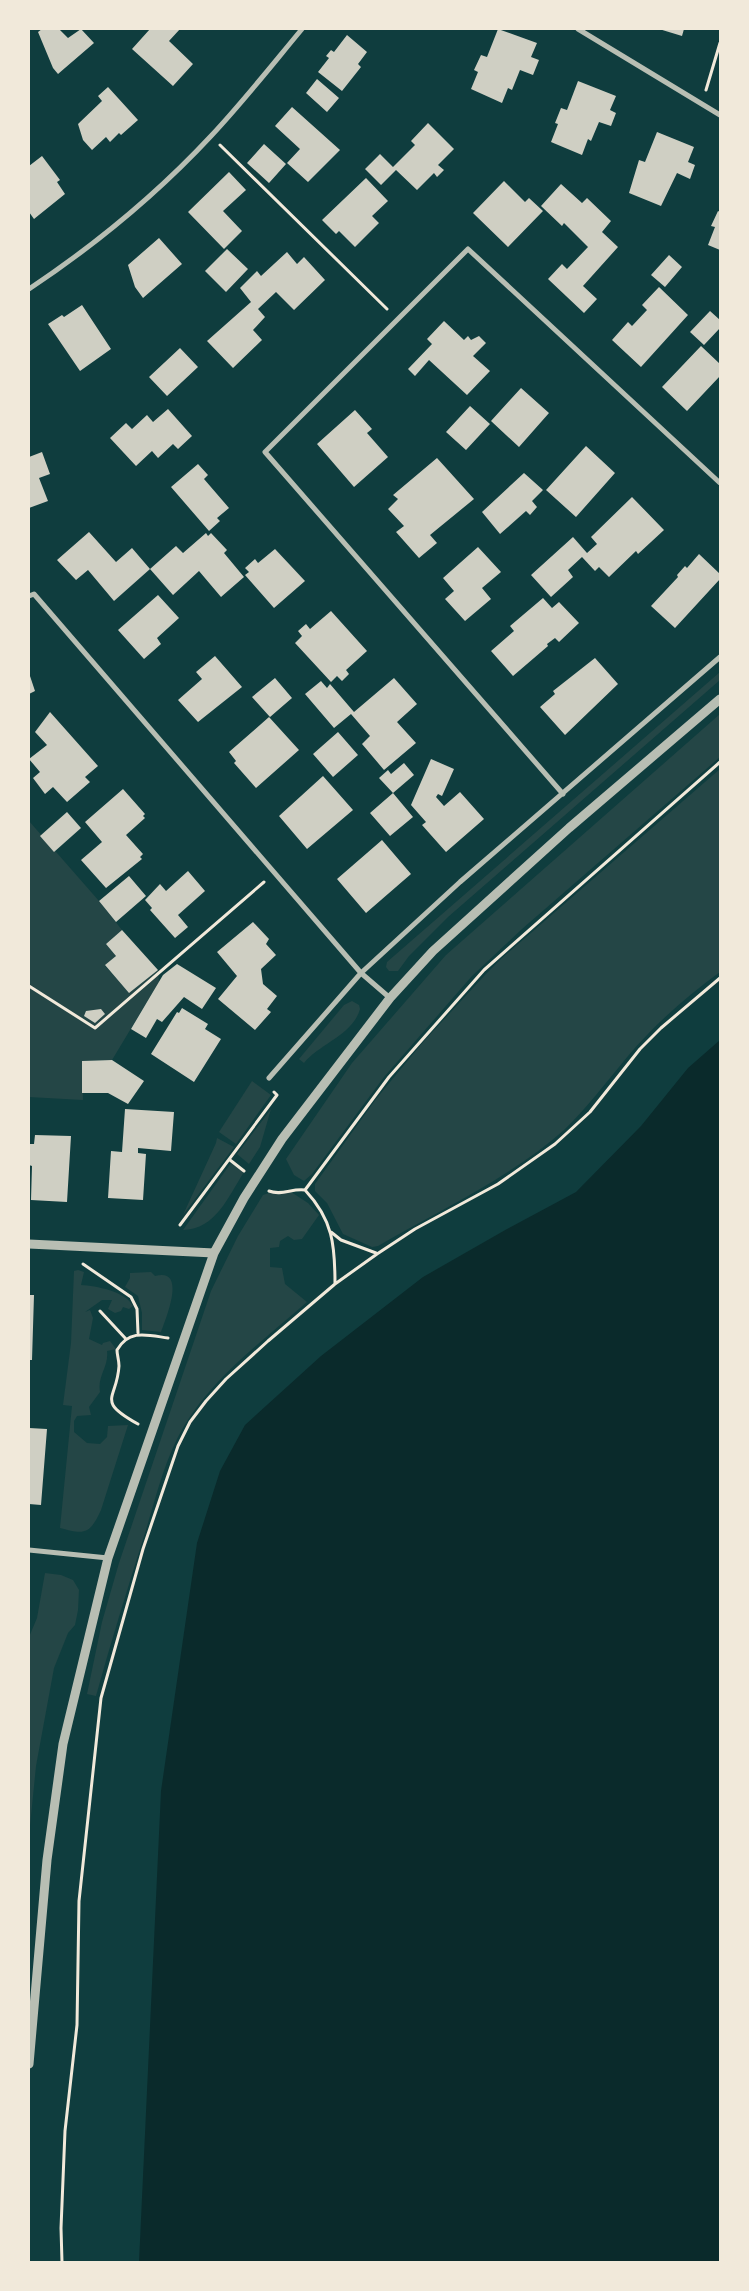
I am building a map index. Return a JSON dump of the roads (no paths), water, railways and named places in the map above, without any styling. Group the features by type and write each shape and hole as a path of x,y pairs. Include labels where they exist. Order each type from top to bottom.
{"street":[{"path":"29,289 62,267 128,216 211,136 302,29"},
{"path":"578,29 720,116"},
{"path":"563,794 265,452 468,249 720,483"},
{"path":"29,596 34,594 361,973 390,998"},
{"path":"269,1078 361,973 460,882 720,657"},
{"path":"29,2064 47,1860 63,1744 108,1558 214,1253 244,1198 282,1139 390,998 433,951 455,931 569,828 720,699"},
{"path":"29,1244 214,1253"},
{"path":"29,1550 108,1558"}]}
